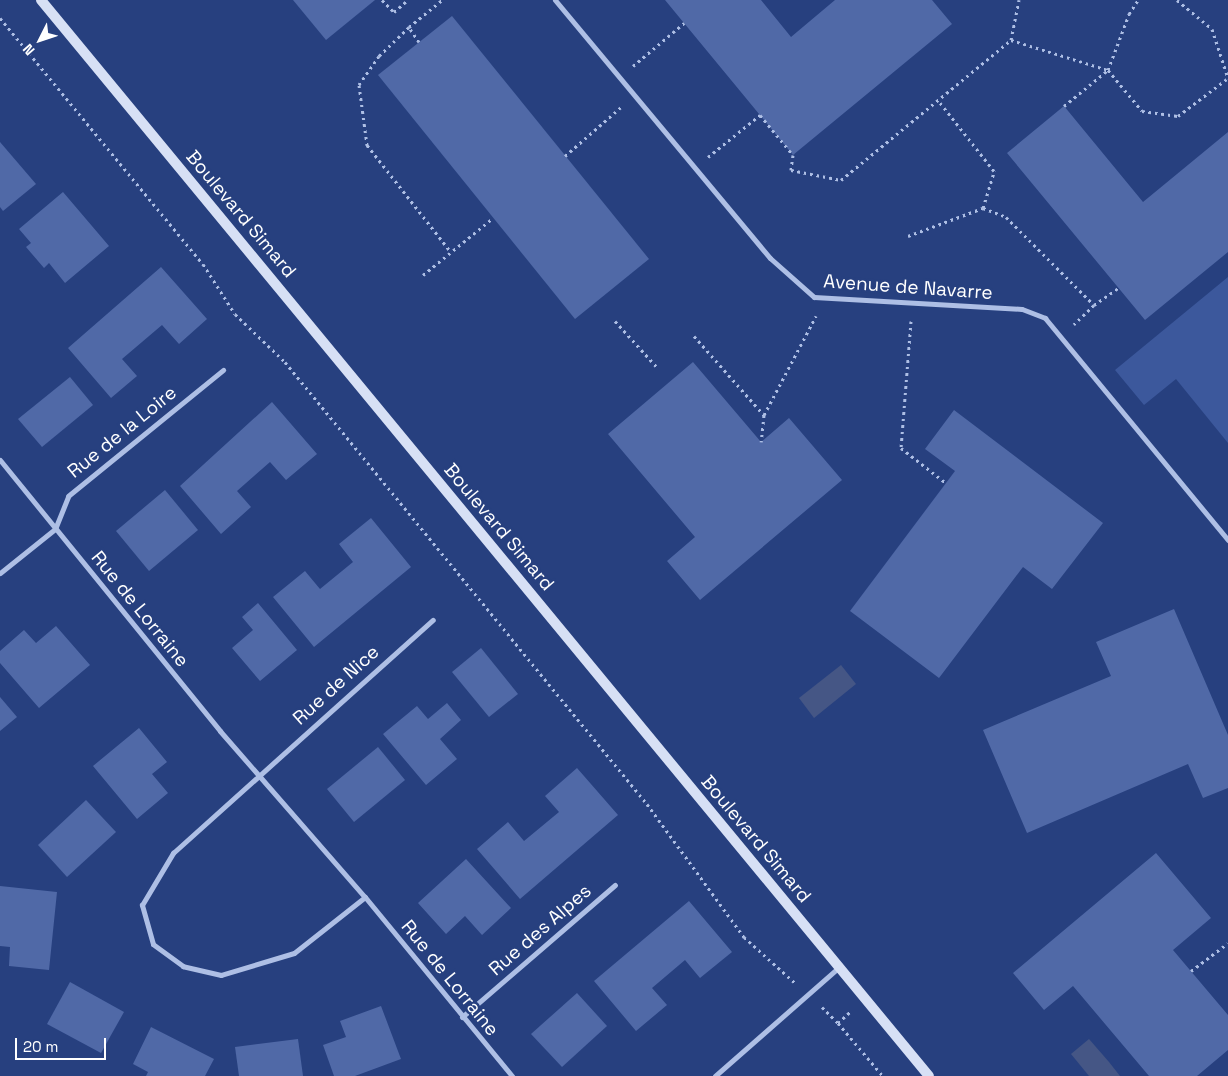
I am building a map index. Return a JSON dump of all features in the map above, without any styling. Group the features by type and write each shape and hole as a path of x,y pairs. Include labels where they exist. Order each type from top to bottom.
{"main road":[{"name":"Boulevard Simard","path":"41,0 929,1076"}],"street":[{"name":"Avenue de Navarre","path":"555,0 770,258 814,297 1022,310 1045,318 1228,540"},
{"name":"Rue de la Loire","path":"55,529 68,496 223,370"},
{"name":"Rue de Lorraine","path":"0,460 220,731 260,773 365,897 512,1076"},
{"path":"0,573 55,529"},
{"name":"Rue de Nice","path":"260,773 432,620"},
{"path":"260,773 173,853 142,905 153,944 183,966 221,975 294,953 365,897"},
{"name":"Rue des Alpes","path":"462,1017 615,885"},
{"path":"715,1076 839,967"}],"path":[{"path":"382,0 394,12 408,0"},
{"path":"442,0 408,27 379,56 359,85 366,145 451,252"},
{"path":"695,168 760,115 793,155 792,170 841,180 1011,40 1019,0"},
{"path":"1064,106 1108,70 1129,14 1138,0"},
{"path":"1011,40 1108,70 1142,110 1178,116 1228,78 1212,29 1177,0"},
{"path":"0,18 203,264 234,314 285,362 647,804 744,937 778,966"},
{"path":"620,78 684,23"},
{"path":"408,27 419,42"},
{"path":"564,156 635,96"},
{"path":"938,100 994,171 984,208"},
{"path":"908,236 984,208 1006,217 1094,305"},
{"path":"423,275 493,218"},
{"path":"1060,336 1094,305 1118,288"},
{"path":"761,442 764,415 826,297"},
{"path":"912,303 901,448 946,483"},
{"path":"615,321 656,366"},
{"path":"694,336 764,415"},
{"path":"1191,971 1228,943"},
{"path":"838,1023 883,1076"}],"shaded area":[{"path":"1228,277 1228,443 1176,379 1144,405 1115,370"},
{"path":"841,665 856,684 814,718 799,698"},
{"path":"1089,1039 1120,1076 1089,1076 1071,1054"}],"building":[{"path":"293,0 375,0 326,40"},
{"path":"665,0 761,0 791,37 835,0 932,0 952,24 793,155"},
{"path":"452,16 649,259 575,319 378,75"},
{"path":"1064,106 1143,202 1228,132 1228,252 1145,320 1007,153"},
{"path":"0,142 36,184 3,211 0,207"},
{"path":"63,192 109,246 65,283 49,263 44,268 26,247 31,243 19,229"},
{"path":"161,267 207,319 179,344 162,325 122,359 137,376 111,398 68,348"},
{"path":"693,362 761,442 789,418 842,480 700,600 667,561 695,537 608,434"},
{"path":"70,377 93,405 42,447 18,419"},
{"path":"272,402 317,454 286,480 270,462 237,491 251,507 221,534 180,486"},
{"path":"954,410 1103,523 1052,589 1023,567 939,678 850,611 955,471 925,449"},
{"path":"165,490 198,530 149,571 116,531"},
{"path":"371,518 411,567 314,647 273,597 305,571 320,589 353,562 339,544"},
{"path":"258,603 297,650 260,681 232,648 253,630 242,617"},
{"path":"1174,609 1228,735 1228,788 1203,798 1188,764 1027,833 983,730 1111,676 1096,642"},
{"path":"56,626 90,665 39,708 0,663 0,651 24,630 36,643"},
{"path":"481,648 518,694 489,717 452,672"},
{"path":"0,697 17,717 0,731"},
{"path":"447,703 461,720 440,739 457,759 426,785 383,734 417,706 428,719"},
{"path":"139,728 167,762 152,774 168,793 137,819 93,766"},
{"path":"378,747 405,780 354,822 327,789"},
{"path":"577,768 618,815 520,899 477,849 508,822 524,841 559,812 545,796"},
{"path":"86,800 116,832 67,877 38,845"},
{"path":"1156,853 1211,918 1173,950 1228,1015 1228,1050 1197,1076 1149,1076 1073,986 1044,1010 1013,973"},
{"path":"466,859 511,908 482,935 465,916 446,934 418,903"},
{"path":"0,886 57,892 49,970 9,966 10,947 0,946"},
{"path":"689,901 732,952 700,978 685,960 652,988 667,1005 636,1031 594,981"},
{"path":"70,982 124,1012 101,1053 47,1024"},
{"path":"577,993 607,1026 562,1067 531,1034"},
{"path":"381,1006 401,1059 355,1076 334,1076 323,1045 346,1037 340,1021"},
{"path":"151,1027 214,1059 205,1076 146,1076 148,1072 133,1064"},
{"path":"298,1039 303,1076 239,1076 235,1047"}]}
